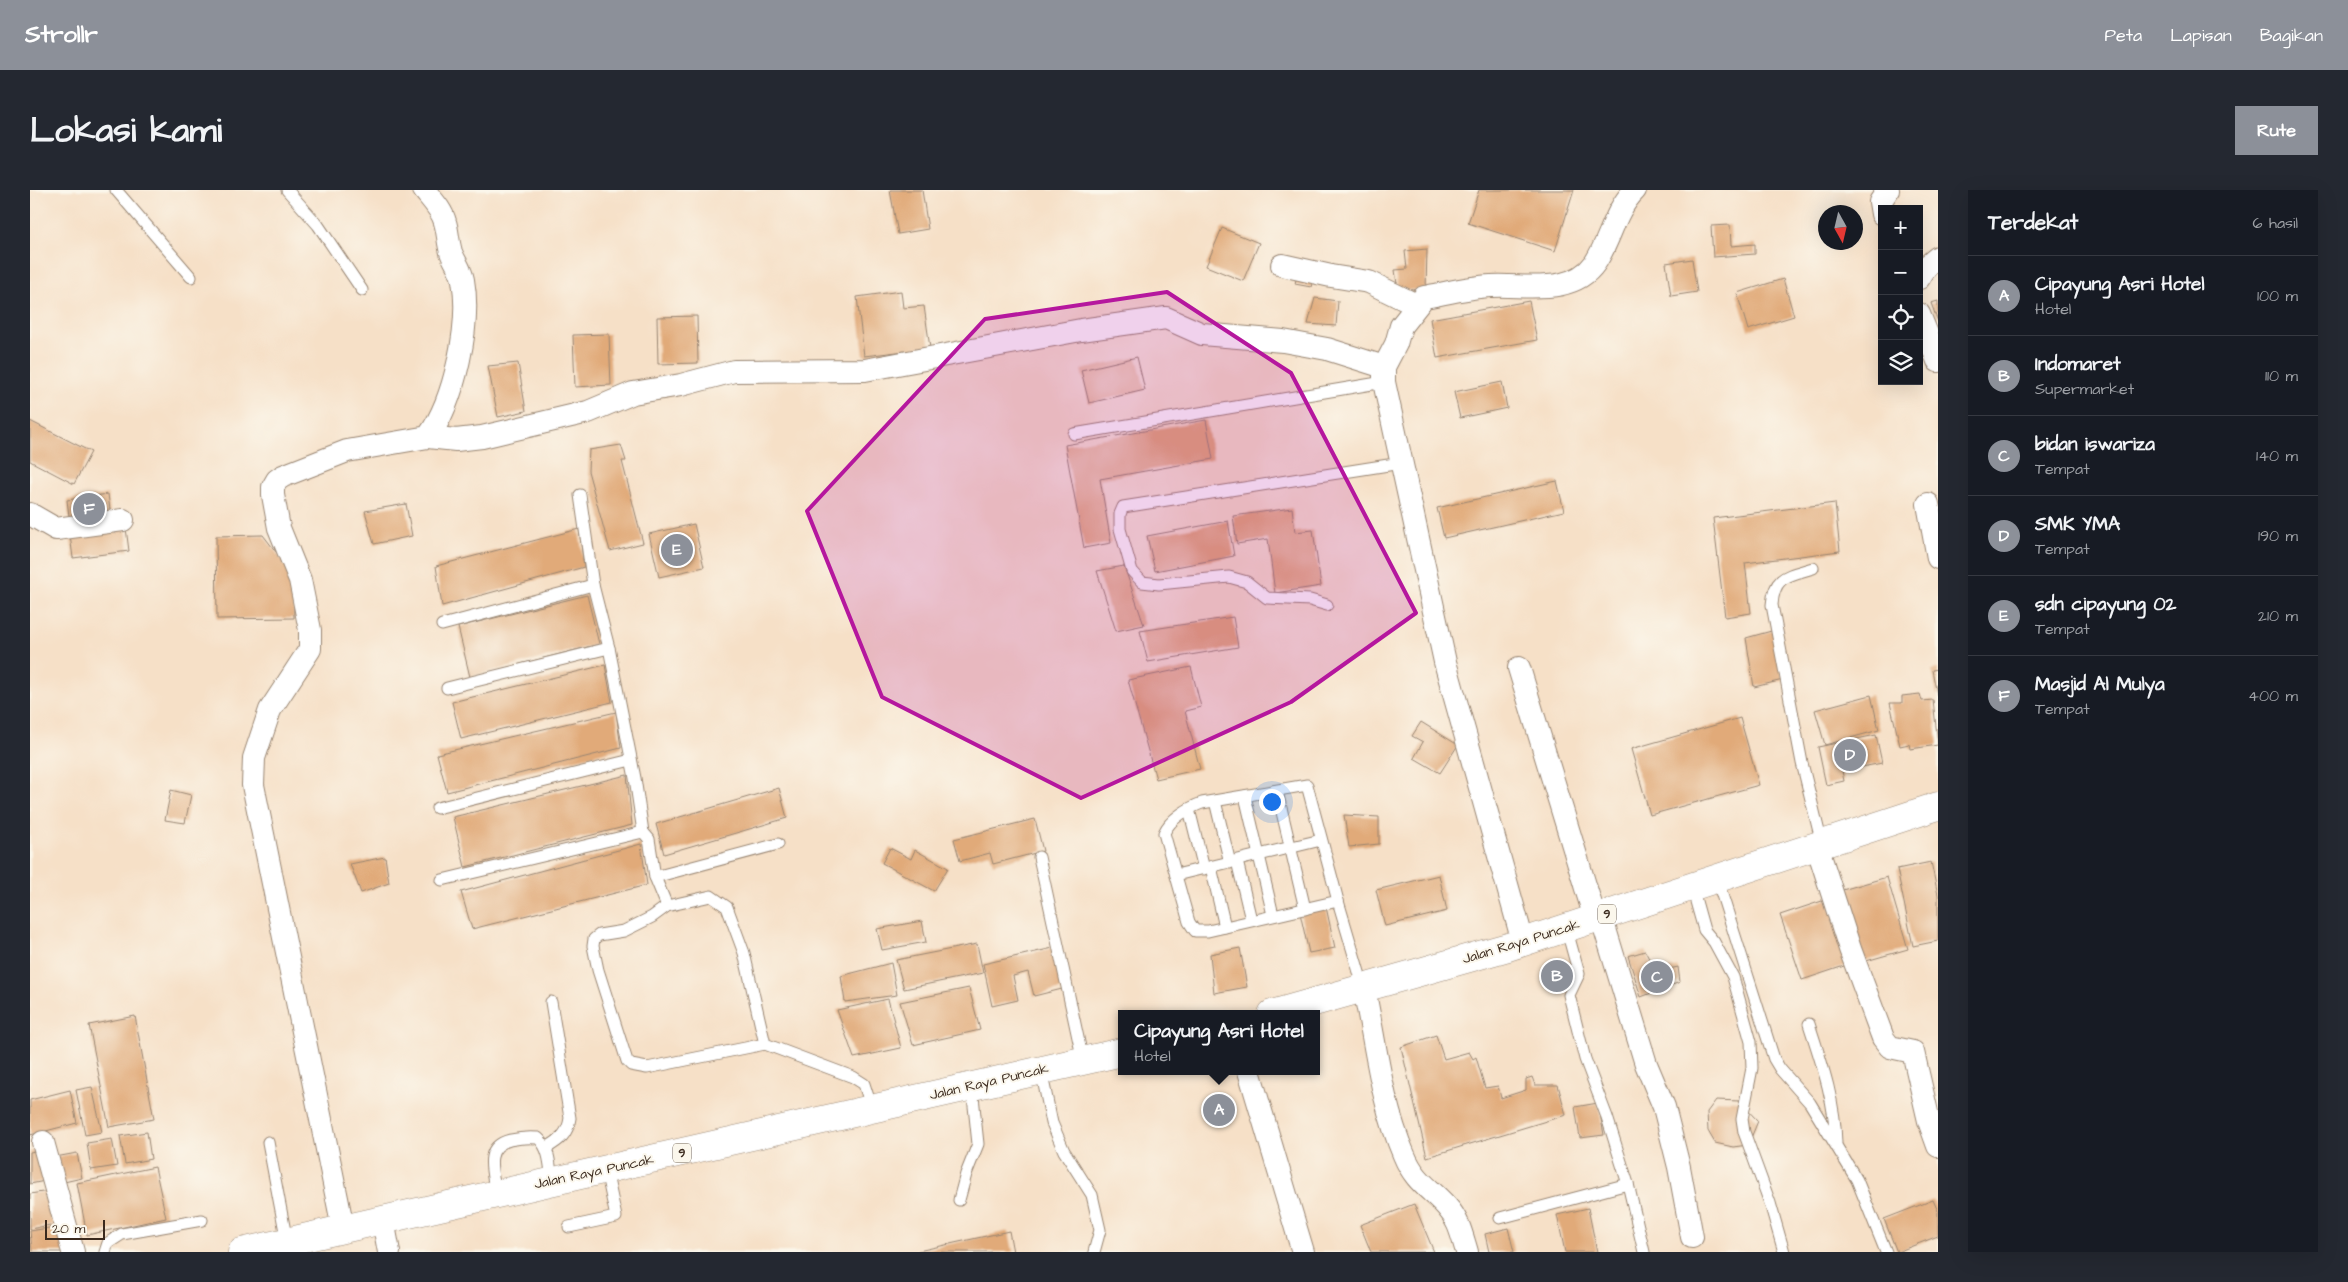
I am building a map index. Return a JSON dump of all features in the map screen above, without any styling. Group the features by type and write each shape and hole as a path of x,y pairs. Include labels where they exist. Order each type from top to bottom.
{"highway":[{"name":"Jalan Raya Puncak","path":"1287,1010 1523,942 1938,806"},
{"name":"Jalan Raya Puncak","path":"242,1252 1118,1053"}],"street":[{"path":"424,190 441,212 445,221 452,254 462,278 465,312 460,348 445,409 428,437"},
{"path":"1523,942 1445,662 1401,463 1384,374 1401,326 1424,297 1490,286 1545,286 1571,282 1585,273 1595,263 1621,205 1635,190"},
{"path":"1880,205 1880,202 1888,190"},
{"path":"1923,272 1938,257"},
{"path":"1282,265 1369,282 1416,305"},
{"path":"343,1228 253,785 254,758 270,710 310,649 310,630 300,580 279,528 273,486 276,480 347,451 428,437 456,440 482,437 588,412 634,393 681,385 734,371 865,370 1081,330 1166,318 1202,334 1283,341 1327,348 1384,374"},
{"path":"1923,324 1938,361"},
{"path":"1928,504 1938,558"},
{"path":"30,514 56,529 122,520"},
{"path":"1519,668 1646,1064 1664,1107 1680,1167 1692,1236"},
{"path":"1820,845 1850,949 1883,1038 1890,1047 1913,1052 1929,1121 1938,1146"},
{"path":"1364,989 1381,1084 1404,1155 1420,1183 1446,1206 1455,1218 1467,1252"},
{"path":"1250,1075 1303,1252"},
{"path":"43,1142 73,1252"},
{"path":"383,1220 389,1252"}],"lane":[{"path":"116,190 191,277"},
{"path":"287,190 318,225 362,290"},
{"path":"1074,434 1384,374"},
{"path":"1327,605 1310,600 1267,598 1247,582 1229,576 1159,584 1142,582 1132,571 1120,529 1120,514 1123,507 1401,463"},
{"path":"580,495 593,585 609,648 643,832 649,839 655,877 667,906"},
{"path":"1813,568 1785,576 1773,591 1772,605 1802,763 1820,845"},
{"path":"442,625 593,585"},
{"path":"447,688 609,648"},
{"path":"437,808 631,760"},
{"path":"1338,902 1199,932 1193,929 1189,922 1164,833 1172,823 1189,809 1202,803 1306,785 1364,989"},
{"path":"1277,791 1305,909"},
{"path":"1245,796 1274,915"},
{"path":"1215,801 1251,920"},
{"path":"1189,809 1225,927"},
{"path":"442,880 643,832"},
{"path":"1176,875 1321,840"},
{"path":"655,877 778,844"},
{"path":"1039,857 1083,1062"},
{"path":"1704,882 1774,1059 1780,1069 1810,1103 1857,1180 1886,1252"},
{"path":"1704,882 1704,930 1714,942 1733,977 1751,1042 1752,1068 1742,1119 1744,1132 1770,1203 1784,1252"},
{"path":"765,1044 744,952 727,907 711,896 667,906 652,917 624,931 599,935 594,939 593,946 598,970 627,1061 632,1065 647,1068 765,1044 853,1077 864,1084 872,1109"},
{"path":"1566,927 1579,974 1569,995 1585,1060 1607,1118 1628,1184 1644,1252"},
{"path":"546,1148 561,1140 570,1126 551,1002"},
{"path":"1808,1024 1827,1079 1833,1107 1836,1144"},
{"path":"1041,1070 1052,1122 1064,1151 1092,1195 1100,1230 1094,1252"},
{"path":"959,1200 966,1174 978,1144 972,1087"},
{"path":"496,1194 491,1168 492,1152 495,1147 503,1142 530,1137 538,1138 546,1148 552,1182"},
{"path":"268,1142 287,1242"},
{"path":"569,1227 616,1217 606,1170"},
{"path":"1500,1218 1628,1184"},
{"path":"105,1252 108,1244 122,1234 202,1220"}],"highlighted area":[{"path":"1167,292 1291,373 1416,613 1291,702 1081,798 882,697 807,511 985,319"}],"building":[{"path":"890,190 922,190 928,229 898,234"},
{"path":"1479,190 1574,190 1555,251 1468,223"},
{"path":"1730,225 1731,246 1755,244 1755,254 1713,257 1711,226"},
{"path":"1222,228 1259,243 1243,281 1206,266"},
{"path":"1427,249 1426,289 1398,291 1395,270 1407,269 1405,251"},
{"path":"1692,259 1697,292 1671,296 1666,263"},
{"path":"1298,270 1315,273 1311,287 1295,284"},
{"path":"1783,279 1794,316 1748,330 1737,293"},
{"path":"901,291 903,308 924,306 930,348 864,356 857,297"},
{"path":"1315,298 1338,301 1336,326 1308,324"},
{"path":"1529,301 1537,340 1437,358 1430,319"},
{"path":"1938,301 1938,322 1931,303"},
{"path":"697,316 698,363 658,364 657,317"},
{"path":"609,334 611,385 575,387 573,335"},
{"path":"1137,357 1145,390 1089,403 1081,370"},
{"path":"518,363 526,411 498,417 488,366"},
{"path":"1502,382 1507,408 1460,418 1454,392"},
{"path":"1206,420 1213,459 1100,479 1111,543 1084,548 1065,445"},
{"path":"30,421 91,452 74,484 30,461"},
{"path":"621,445 626,461 622,461 643,543 610,551 588,471 589,450"},
{"path":"1557,481 1564,511 1444,538 1437,508"},
{"path":"108,494 111,518 70,524 67,500"},
{"path":"1835,503 1840,551 1745,563 1751,613 1725,617 1713,518"},
{"path":"406,504 412,536 374,544 365,511"},
{"path":"1292,508 1295,532 1313,530 1321,586 1275,593 1268,539 1237,544 1233,516"},
{"path":"1228,521 1234,556 1155,571 1147,536"},
{"path":"694,524 704,567 659,577 649,534"},
{"path":"126,528 129,551 73,558 70,535"},
{"path":"579,529 584,567 442,606 436,566"},
{"path":"263,535 293,574 294,618 217,619 216,536"},
{"path":"1124,566 1144,625 1116,631 1097,571"},
{"path":"587,595 599,644 470,677 458,627"},
{"path":"1233,617 1238,647 1148,662 1140,631"},
{"path":"1775,630 1783,680 1754,687 1746,638"},
{"path":"605,665 612,702 461,739 452,702"},
{"path":"1191,667 1201,707 1185,711 1200,769 1156,779 1128,680"},
{"path":"1938,669 1938,695 1937,695 1932,670"},
{"path":"1920,694 1922,701 1933,700 1938,745 1910,749 1909,744 1900,746 1890,703 1902,703 1902,696"},
{"path":"1871,695 1879,730 1825,745 1815,710"},
{"path":"616,712 621,748 447,792 437,754"},
{"path":"1740,718 1759,785 1650,815 1631,749"},
{"path":"1421,722 1458,745 1440,773 1414,758 1423,742 1412,736"},
{"path":"1876,735 1882,763 1842,771 1844,781 1826,785 1818,747"},
{"path":"627,775 632,825 465,867 453,817"},
{"path":"779,788 787,818 664,854 656,824"},
{"path":"171,790 191,795 185,823 165,820"},
{"path":"1344,815 1379,817 1379,844 1349,847"},
{"path":"1035,819 1043,851 993,864 990,853 960,861 954,839"},
{"path":"641,844 647,885 472,929 461,892"},
{"path":"890,848 911,859 915,850 948,868 934,891 882,863"},
{"path":"385,857 389,883 361,893 350,864"},
{"path":"1931,862 1938,895 1938,941 1913,946 1897,869"},
{"path":"1439,875 1447,911 1385,926 1376,890"},
{"path":"1887,877 1908,949 1859,963 1839,891"},
{"path":"1828,899 1850,964 1802,980 1780,915"},
{"path":"1326,907 1335,948 1309,953 1300,913"},
{"path":"922,921 926,942 882,950 877,929"},
{"path":"977,944 983,973 904,989 896,960"},
{"path":"1053,948 1062,989 1034,996 1028,972 1013,976 1018,1000 992,1006 983,964"},
{"path":"1240,948 1247,987 1214,993 1210,954"},
{"path":"1645,951 1656,972 1678,967 1680,982 1641,997 1628,956"},
{"path":"891,963 897,995 845,1002 841,976"},
{"path":"969,988 980,1030 913,1045 900,1002"},
{"path":"888,999 901,1048 854,1058 837,1010"},
{"path":"135,1016 154,1119 109,1127 89,1025"},
{"path":"1436,1035 1444,1059 1469,1052 1473,1059 1476,1057 1485,1088 1498,1086 1501,1098 1526,1090 1526,1079 1532,1077 1535,1085 1558,1085 1566,1115 1427,1157 1401,1047"},
{"path":"92,1087 102,1132 85,1135 76,1090"},
{"path":"70,1090 77,1123 30,1135 30,1100"},
{"path":"1716,1100 1739,1101 1758,1121 1748,1145 1733,1147 1715,1143 1708,1131 1707,1112"},
{"path":"1598,1103 1604,1135 1580,1138 1575,1107"},
{"path":"147,1132 151,1159 125,1164 120,1136"},
{"path":"112,1139 117,1166 91,1170 87,1143"},
{"path":"39,1150 45,1181 30,1184 30,1152"},
{"path":"77,1153 82,1178 55,1184 50,1158"},
{"path":"155,1167 166,1218 87,1235 77,1183"},
{"path":"49,1191 55,1224 30,1229 30,1194"},
{"path":"1933,1200 1938,1211 1938,1236 1897,1252 1884,1219"},
{"path":"1414,1204 1434,1252 1371,1252 1360,1225"},
{"path":"1588,1208 1597,1252 1565,1252 1557,1215"},
{"path":"55,1227 57,1238 67,1236 69,1252 32,1252 30,1231"},
{"path":"1508,1228 1514,1252 1489,1252 1485,1234"},
{"path":"1009,1231 1013,1252 918,1252 918,1251"}],"place":[{"name":"Masjid Al Mulya","path":"89,509"},
{"name":"sdn cipayung 02","path":"677,550"},
{"name":"SMK YMA","path":"1850,755"},
{"name":"Indomaret","path":"1557,976"},
{"name":"bidan iswariza","path":"1657,977"},
{"name":"Cipayung Asri Hotel","path":"1219,1110"}]}
